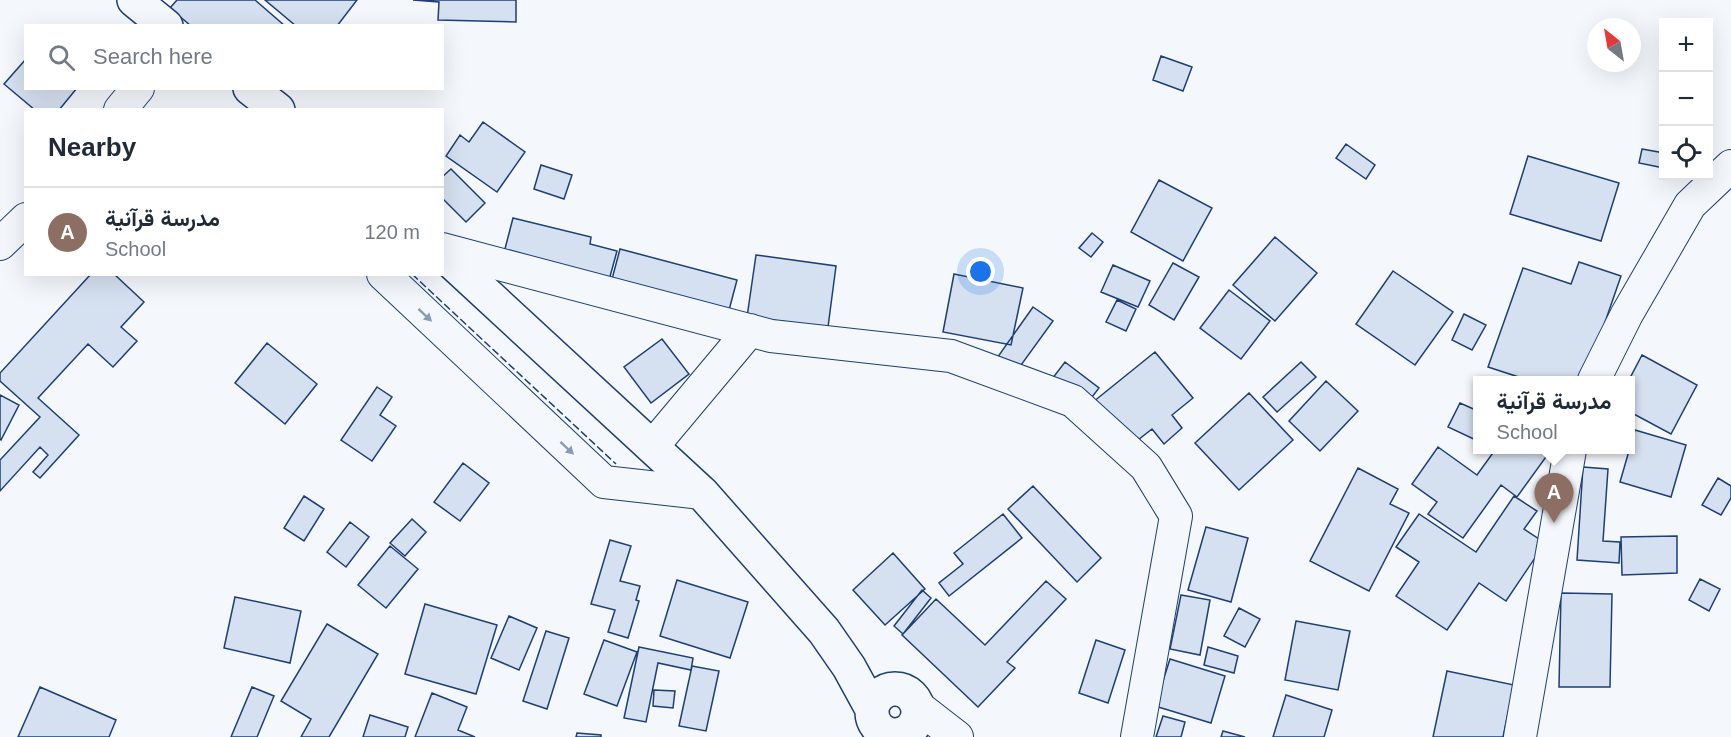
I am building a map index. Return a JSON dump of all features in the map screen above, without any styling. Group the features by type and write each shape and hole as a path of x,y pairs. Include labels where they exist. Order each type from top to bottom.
{"main road":[{"path":"134,0 164,24"},
{"path":"253,90 275,108"},
{"path":"444,253 702,493 824,631 849,667 897,722"}],"street":[{"path":"122,108 136,90"},
{"path":"1596,376 1627,314 1690,205 1731,166"},
{"path":"0,244 24,221"},
{"path":"444,252 771,336 951,356 1073,401 1146,467 1176,516 1137,737"},
{"path":"385,276 604,483 702,493"},
{"path":"652,447 750,330"},
{"path":"1520,737 1569,454"},
{"path":"897,722 957,737"}],"building":[{"path":"177,0 255,0 283,24 189,24 170,8"},
{"path":"265,0 357,0 339,24 294,24"},
{"path":"413,0 516,0 516,22 438,20 439,2"},
{"path":"1161,56 1192,67 1183,91 1153,80"},
{"path":"24,61 24,90 75,90 61,108 33,108 4,84"},
{"path":"483,122 525,152 497,192 446,156 460,135 469,142"},
{"path":"1346,144 1375,165 1366,179 1336,158"},
{"path":"1642,149 1659,152 1659,167 1639,163"},
{"path":"1528,156 1619,183 1601,241 1510,214"},
{"path":"541,165 572,175 564,199 534,189"},
{"path":"451,169 485,203 466,222 444,200 444,175"},
{"path":"1159,180 1212,208 1183,261 1131,232"},
{"path":"513,218 591,237 590,244 617,251 603,302 498,276"},
{"path":"1092,233 1103,242 1091,257 1079,248"},
{"path":"1275,237 1317,273 1275,321 1233,285"},
{"path":"620,249 737,280 724,329 607,298"},
{"path":"756,255 836,266 828,327 747,317"},
{"path":"1579,262 1621,276 1586,376 1516,376 1488,367 1523,268 1571,284"},
{"path":"1173,263 1199,277 1174,320 1149,305"},
{"path":"1113,265 1150,281 1138,307 1101,292"},
{"path":"1393,271 1453,312 1415,365 1356,324"},
{"path":"954,274 1023,288 1011,345 943,332"},
{"path":"89,276 116,276 144,302 121,327 137,341 113,367 88,344 38,398 79,435 40,478 33,472 48,455 40,447 0,491 0,460 40,417 0,381 0,373"},
{"path":"1229,290 1270,321 1241,359 1200,328"},
{"path":"1117,300 1136,309 1126,331 1106,322"},
{"path":"1033,307 1053,321 1016,372 997,358"},
{"path":"1464,314 1486,325 1472,350 1452,340"},
{"path":"662,339 689,374 651,403 624,367"},
{"path":"267,343 317,384 285,424 235,383"},
{"path":"1155,352 1193,398 1172,415 1182,428 1164,444 1152,429 1129,447 1093,402"},
{"path":"1642,355 1697,385 1671,434 1635,415 1635,376 1631,376"},
{"path":"1065,362 1099,388 1076,418 1042,392"},
{"path":"1301,362 1316,377 1277,412 1263,397"},
{"path":"1326,381 1358,411 1320,451 1289,421"},
{"path":"377,387 392,397 380,415 396,426 372,461 341,440"},
{"path":"1249,393 1293,440 1239,490 1195,443"},
{"path":"0,395 19,405 1,440 0,439"},
{"path":"1460,403 1473,409 1473,439 1448,427"},
{"path":"1635,430 1686,445 1671,497 1620,482 1628,454 1635,454"},
{"path":"1438,447 1477,475 1492,454 1548,454 1517,497 1501,485 1463,538 1428,514 1437,502 1412,484"},
{"path":"463,463 489,483 460,521 434,502"},
{"path":"1583,467 1608,469 1603,541 1620,542 1619,563 1577,560"},
{"path":"1358,468 1398,489 1390,504 1409,513 1369,591 1310,561"},
{"path":"1718,478 1731,486 1731,498 1721,515 1702,505"},
{"path":"1033,486 1101,558 1077,582 1008,509"},
{"path":"304,496 324,509 304,541 284,528"},
{"path":"1514,496 1537,511 1524,529 1545,543 1506,601 1479,583 1447,630 1396,596 1419,562 1396,547 1419,514 1476,552"},
{"path":"1003,514 1022,538 949,596 939,583 963,564 954,553"},
{"path":"412,519 426,532 405,556 390,543"},
{"path":"350,522 369,537 346,567 327,552"},
{"path":"1206,527 1248,538 1231,602 1188,590"},
{"path":"1677,536 1677,573 1622,575 1621,537"},
{"path":"610,540 631,546 620,581 640,586 636,600 639,601 628,638 608,632 615,610 591,604"},
{"path":"390,546 418,569 386,608 358,585"},
{"path":"893,553 925,589 885,625 853,590"},
{"path":"1700,579 1720,589 1709,611 1689,600"},
{"path":"677,580 748,602 730,658 660,636"},
{"path":"1046,581 1066,599 1007,662 1015,668 978,707 902,635 936,599 985,645"},
{"path":"922,590 931,598 903,634 894,626"},
{"path":"1561,593 1612,594 1610,687 1559,687"},
{"path":"1181,595 1210,600 1200,655 1170,649"},
{"path":"235,597 301,611 290,663 224,648"},
{"path":"425,604 497,625 476,694 405,674"},
{"path":"1239,608 1260,619 1245,647 1224,636"},
{"path":"509,616 537,628 519,670 491,658"},
{"path":"1296,621 1350,631 1338,690 1285,680"},
{"path":"327,624 378,654 329,737 301,737 311,719 281,701"},
{"path":"546,631 569,638 547,709 523,701"},
{"path":"604,640 637,652 617,706 584,694"},
{"path":"1096,640 1125,650 1108,703 1079,693"},
{"path":"639,647 693,658 691,670 658,663 646,722 624,718"},
{"path":"1208,647 1238,656 1234,673 1204,665"},
{"path":"1170,659 1225,676 1211,723 1155,706"},
{"path":"692,666 719,671 706,731 679,726"},
{"path":"1447,671 1514,685 1503,737 1433,737"},
{"path":"40,687 116,720 109,737 18,737"},
{"path":"252,687 274,696 257,737 231,737"},
{"path":"654,690 675,691 673,708 653,706"},
{"path":"432,693 467,707 458,730 475,737 415,737"},
{"path":"1286,695 1332,710 1324,737 1273,737"},
{"path":"370,715 408,727 405,737 363,737"},
{"path":"1163,716 1185,722 1181,737 1156,737"},
{"path":"1223,731 1245,737 1221,737"},
{"path":"577,733 601,735 601,737 576,737"}],"fence":[{"path":"414,276 616,464"}],"place":[{"name":"مدرسة قرآنية","path":"1554,523"}]}
